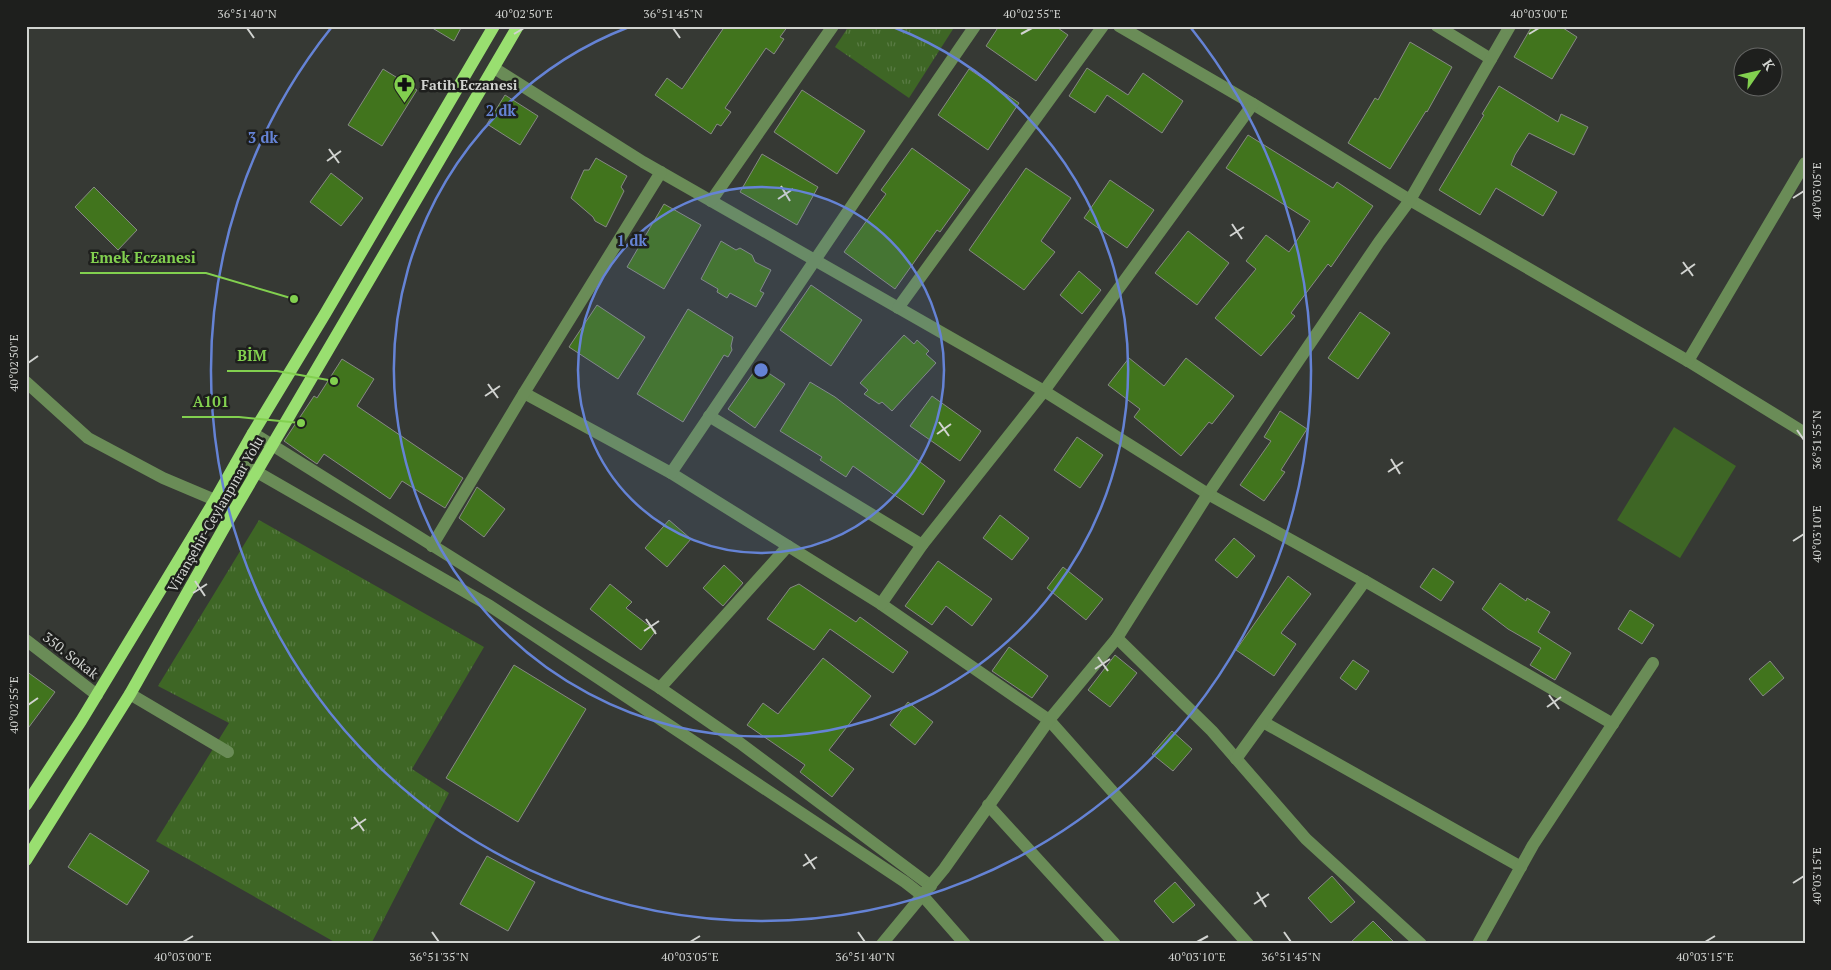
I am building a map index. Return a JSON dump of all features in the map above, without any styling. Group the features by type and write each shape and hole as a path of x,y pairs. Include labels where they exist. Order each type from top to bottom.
{"main road":[{"name":"Viranşehir-Ceylanpınar Yolu","path":"26,805 97,695 215,500 252,433 325,314 494,26"},
{"name":"Viranşehir-Ceylanpınar Yolu","path":"26,860 130,694 233,512 518,26"}],"street":[{"path":"710,201 833,26"},
{"path":"671,473 975,26"},
{"path":"898,308 1103,26"},
{"path":"1119,26 1253,104 1410,200 1688,361 1805,433"},
{"path":"1437,26 1491,59"},
{"path":"882,944 944,869 1049,720 1117,638 1208,494 1379,242 1410,200 1510,26"},
{"path":"494,68 710,201 1044,391 1208,494 1365,581 1612,724"},
{"path":"881,604 922,545 1044,391 1253,104"},
{"path":"1688,361 1805,163"},
{"path":"432,546 661,172"},
{"path":"26,382 88,438 164,478 215,500"},
{"path":"524,393 671,473 881,604 1049,720 1248,944"},
{"path":"710,416 922,545"},
{"path":"252,433 660,688 740,743 927,891 965,944"},
{"path":"236,463 257,472 490,606 905,882 927,891"},
{"path":"660,688 788,546"},
{"path":"1236,759 1365,581"},
{"path":"1117,638 1212,731 1306,839 1421,944"},
{"name":"350. Sokak","path":"26,640 97,695"},
{"path":"1478,944 1533,845 1653,663"},
{"path":"130,694 228,752"},
{"path":"1263,722 1521,867"},
{"path":"988,805 1115,944"}],"green space":[{"path":"849,26 955,26 909,98 835,47"},
{"path":"1674,427 1736,466 1680,558 1617,520"},
{"path":"259,520 484,647 412,769 449,793 371,944 338,944 156,841 229,723 158,686"}],"building":[{"path":"429,26 462,26 454,41"},
{"path":"725,26 788,26 780,37 784,39 774,54 766,48 725,108 731,112 721,126 717,124 711,134 655,95 667,78 682,89"},
{"path":"999,26 1055,26 1068,35 1036,81 986,46"},
{"path":"1532,26 1560,26 1577,37 1552,79 1514,57"},
{"path":"1410,42 1452,67 1427,112 1390,169 1348,143 1375,98 1378,100"},
{"path":"1087,68 1128,95 1143,73 1183,101 1162,133 1107,95 1095,113 1069,96"},
{"path":"383,69 417,90 382,146 348,125"},
{"path":"969,69 1019,103 988,150 938,115"},
{"path":"1499,86 1558,122 1561,114 1588,127 1574,155 1529,133 1515,155 1511,165 1557,192 1543,216 1496,188 1480,215 1439,190"},
{"path":"802,90 865,131 837,174 774,132"},
{"path":"505,95 538,116 520,145 487,124"},
{"path":"1248,135 1333,188 1337,182 1373,206 1331,267 1328,264 1291,313 1295,316 1261,356 1215,318 1256,269 1246,261 1266,235 1289,252 1310,221 1226,168"},
{"path":"912,148 970,190 940,232 937,230 895,289 844,252 886,194 881,190"},
{"path":"762,154 818,187 797,225 740,192"},
{"path":"596,158 627,176 621,187 624,191 606,227 595,221 593,217 571,198 584,170 589,170"},
{"path":"1026,168 1071,198 1041,241 1055,252 1024,290 969,250"},
{"path":"331,173 363,198 341,226 310,202"},
{"path":"1110,180 1154,210 1127,248 1084,218"},
{"path":"94,187 137,230 118,250 75,207"},
{"path":"664,204 701,225 664,289 627,267"},
{"path":"1188,231 1229,263 1197,305 1155,273"},
{"path":"721,241 736,250 740,248 752,255 755,262 771,270 760,291 764,293 756,307 730,293 727,298 717,292 718,289 701,279"},
{"path":"1079,271 1101,290 1082,314 1060,295"},
{"path":"811,285 862,320 831,366 780,330"},
{"path":"597,305 645,337 618,379 569,347"},
{"path":"688,309 733,337 732,350 728,357 724,355 683,422 637,394"},
{"path":"1360,312 1390,333 1358,379 1328,358"},
{"path":"904,335 914,344 917,340 929,351 926,354 936,363 892,411 882,402 879,404 864,394 868,390 860,383"},
{"path":"1129,358 1164,386 1186,358 1234,396 1212,424 1209,422 1181,456 1134,417 1140,409 1108,385"},
{"path":"342,359 374,379 357,406 463,478 445,508 402,481 390,499 324,454 317,464 284,441 314,396 317,398"},
{"path":"758,366 785,384 755,428 728,409"},
{"path":"810,382 835,397 945,481 923,515 853,466 846,477 820,460 822,457 780,431"},
{"path":"932,396 981,431 960,461 910,426"},
{"path":"1280,411 1307,429 1281,470 1285,472 1264,501 1240,485 1271,441 1264,437"},
{"path":"1077,437 1103,455 1080,488 1054,470"},
{"path":"477,487 505,509 484,537 459,518"},
{"path":"1000,515 1029,538 1012,560 983,538"},
{"path":"669,520 691,539 667,567 645,548"},
{"path":"1234,538 1255,556 1237,578 1215,560"},
{"path":"938,561 992,599 972,626 946,606 932,625 905,606"},
{"path":"724,565 743,583 723,606 703,588"},
{"path":"1063,567 1103,599 1086,620 1047,588"},
{"path":"1433,568 1454,582 1441,601 1420,587"},
{"path":"1288,576 1311,594 1281,633 1296,644 1274,676 1236,650"},
{"path":"1500,583 1526,601 1527,598 1550,612 1538,632 1571,653 1555,680 1530,665 1541,648 1508,629 1482,609"},
{"path":"610,584 632,602 626,608 656,631 641,650 590,609"},
{"path":"799,584 856,622 860,617 908,652 893,673 830,629 814,650 767,619 790,588"},
{"path":"1630,610 1654,625 1642,644 1618,629"},
{"path":"1009,647 1048,676 1032,698 992,671"},
{"path":"1115,655 1137,673 1110,707 1088,690"},
{"path":"823,658 871,696 829,750 854,769 832,797 800,772 805,765 747,725 763,703 778,714"},
{"path":"1353,660 1369,671 1356,690 1340,678"},
{"path":"1770,661 1784,678 1763,696 1749,679"},
{"path":"514,665 586,709 518,822 446,778"},
{"path":"26,671 55,692 26,731"},
{"path":"908,702 933,722 915,745 890,725"},
{"path":"1172,731 1192,749 1173,771 1152,754"},
{"path":"90,833 149,871 127,905 68,867"},
{"path":"487,856 535,882 508,931 460,904"},
{"path":"1332,876 1355,902 1331,923 1308,898"},
{"path":"1175,882 1195,905 1173,923 1154,901"},
{"path":"1373,921 1396,944 1349,944"}],"place":[{"name":"Fatih Eczanesi","path":"405,103"},
{"name":"Emek Eczanesi","path":"294,299"},
{"name":"BİM","path":"334,381"},
{"name":"A101","path":"301,423"}]}
